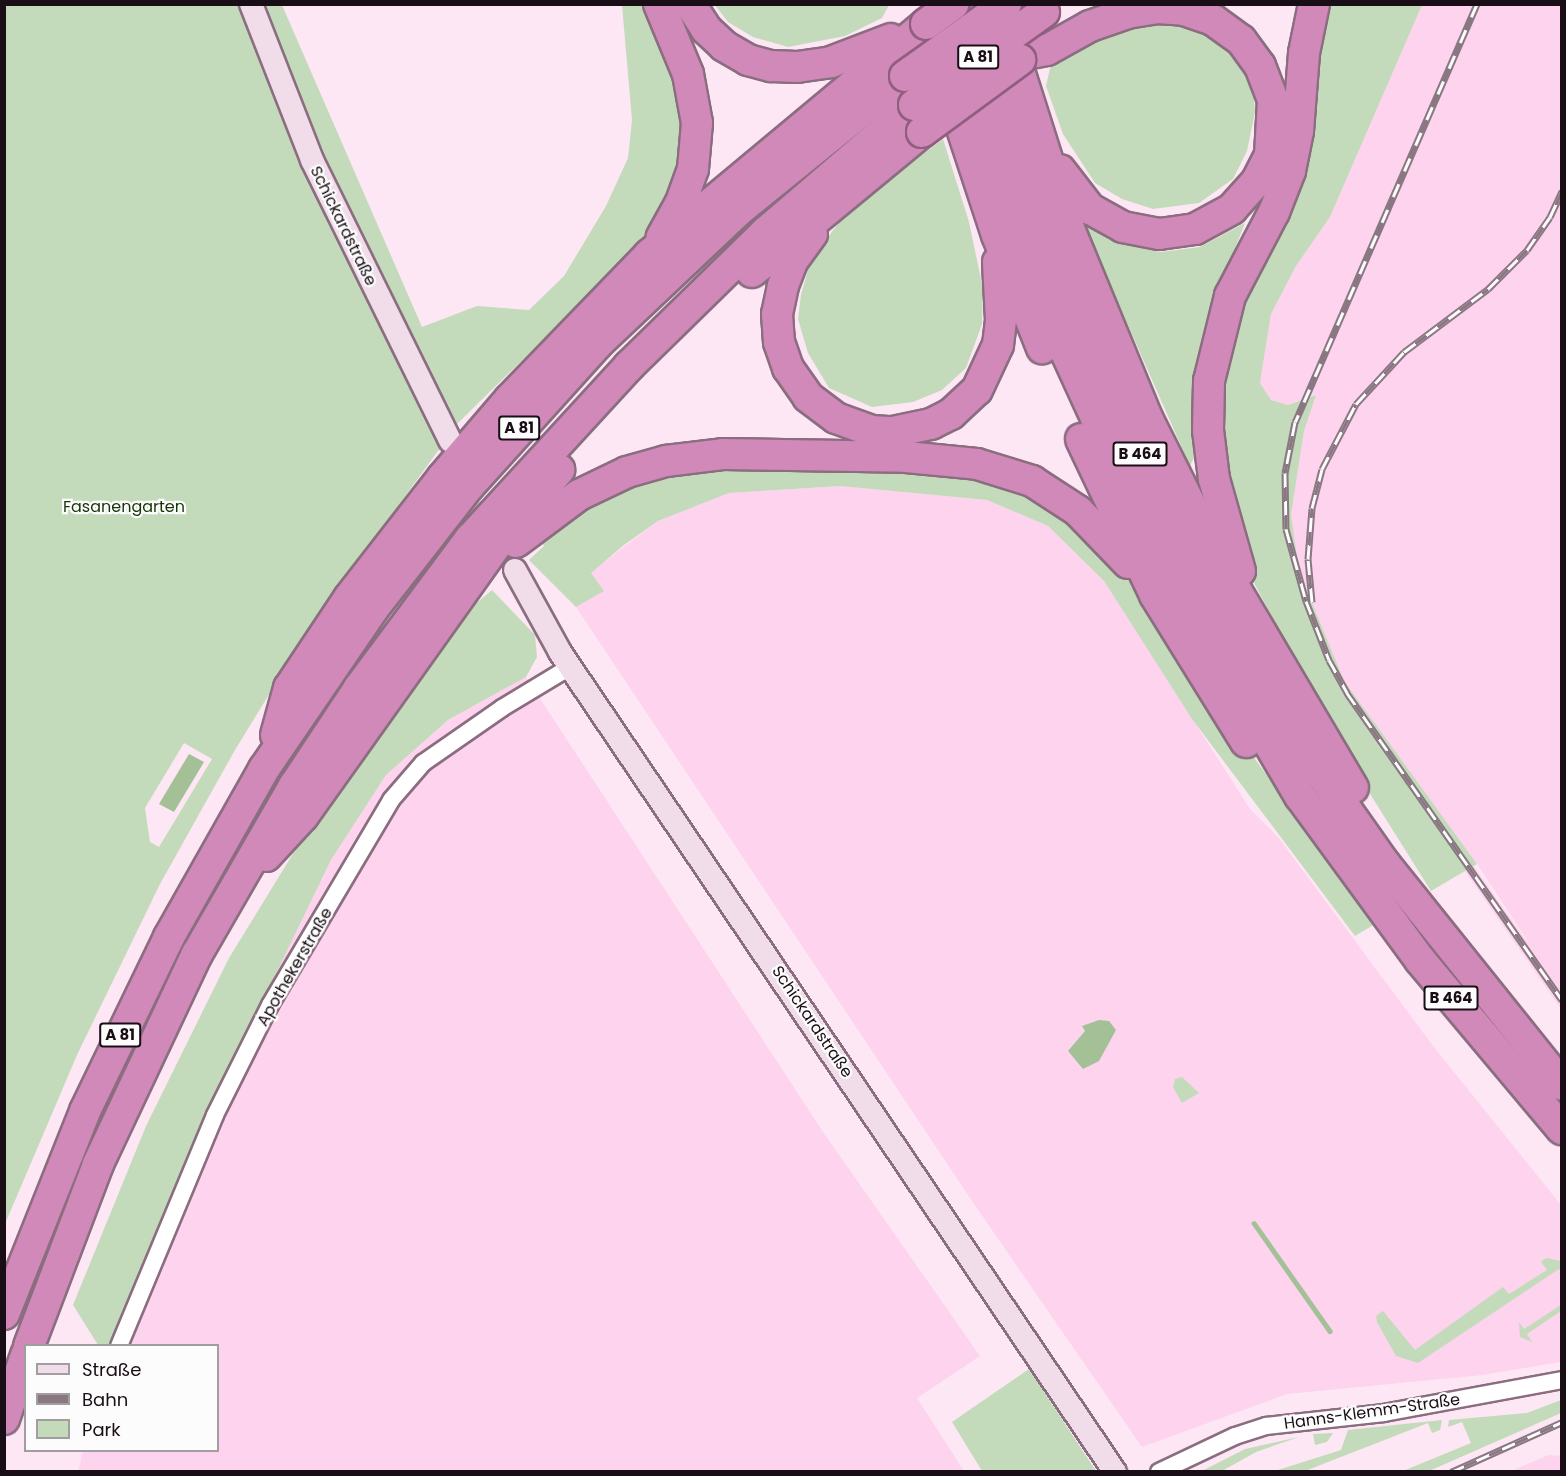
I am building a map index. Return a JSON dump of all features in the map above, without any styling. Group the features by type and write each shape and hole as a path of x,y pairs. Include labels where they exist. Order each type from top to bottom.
{"highway":[{"path":"650,255 675,216 688,186 696,130 688,74 659,4"},
{"path":"690,4 706,29 724,46 748,60 771,66 797,67 899,55"},
{"path":"264,769 289,688 378,558 502,408 650,255 817,112 899,55 926,14 952,4"},
{"name":"B 464","path":"952,4 1009,203 1046,302 1100,430 1175,581 1258,729 1348,862 1420,960 1562,1129"},
{"name":"B 464","path":"977,4 1049,240 1114,399 1145,466 1279,714 1385,864 1562,1084"},
{"name":"B 464","path":"1000,4 1039,140 1080,259 1148,420 1217,558 1255,617 1381,835 1385,864"},
{"name":"A 81","path":"4,1314 58,1173 117,1040 182,911 264,769 340,656 408,562 564,378 899,55 1006,4"},
{"path":"997,235 999,336 993,360 977,390 951,414 921,427 892,432 852,426 822,409 795,381 779,342 777,314 792,262 850,189 918,118 1043,36 1102,4"},
{"path":"1255,617 1214,479 1208,430 1209,381 1230,296 1280,198 1290,171 1297,137 1304,53 1314,4"},
{"path":"1039,140 1068,186 1090,209 1122,227 1159,234 1195,229 1232,209 1264,168 1274,136 1272,100 1260,66 1231,31 1198,14 1163,8 1127,13 1090,26 1043,36"},
{"name":"B 464","path":"926,14 997,235 1063,398 1155,595 1254,754 1348,862"},
{"name":"A 81","path":"30,1344 98,1164 168,1013 235,885 327,735 471,538 687,305 795,206 918,118 1043,36"},
{"path":"235,885 303,816 531,503 641,381 746,278 850,189"},
{"path":"470,584 560,507 627,472 705,455 826,455 948,459 1006,471 1032,481 1056,494 1101,531 1155,595"},
{"path":"4,1419 24,1361"}],"street":[{"name":"Schickardstraße","path":"251,4 316,169 450,441"},
{"name":"Schickardstraße","path":"515,570 570,667 1115,1472"},
{"name":"Apothekerstraße","path":"120,1344 215,1114 270,1005 391,800 423,763 570,667"},
{"name":"Hanns-Klemm-Straße","path":"1159,1472 1185,1465 1266,1426 1384,1413 1562,1380"}],"shaded area":[{"path":"1422,5 1561,5 1561,1009 1337,688 1285,545 1294,448 1289,517 1297,566 1305,589 1295,552 1291,515 1304,431 1315,395 1288,405 1271,400 1260,383 1271,314 1296,266 1330,217","holes":["1344,683 1477,864 1527,940"]},
{"path":"840,486 987,500 1048,526 1104,581 1250,809 1278,837 1433,1046 1561,1205 1561,1362 1483,1375 1287,1394 1142,1447 974,1204 576,607 603,591 590,573 658,521 729,493"},
{"path":"526,677 823,1132 980,1356 917,1398 964,1471 78,1472 83,1452 219,1452 219,1344 113,1344 240,1048 331,860 386,775 448,720"},
{"path":"189,754 204,762 174,812 159,804"},
{"path":"1099,1020 1109,1021 1116,1030 1099,1061 1083,1069 1068,1051 1085,1031 1082,1026"},
{"path":"1548,1455 1561,1456 1561,1471 1512,1471"}],"green space":[{"name":"Fasanengarten","path":"4,5 243,5 310,169 440,448 311,626 235,750 160,884 77,1055 5,1224","holes":["184,743 212,759 159,847 150,842 145,808"]},
{"path":"265,5 282,5 422,327 477,306 529,310 564,276 606,206 628,158 632,120 622,5 650,5 675,61 689,150 653,232 457,424 352,218 293,80"},
{"path":"715,5 889,5 882,18 845,36 788,47 753,37 728,22"},
{"path":"1322,5 1422,5 1330,217 1296,266 1271,314 1260,383 1271,400 1288,405 1316,395 1304,431 1291,515 1299,571 1344,681 1477,864 1431,891 1345,754 1254,583 1222,475 1220,364"},
{"path":"1136,21 1187,21 1235,49 1253,84 1255,112 1247,151 1233,179 1199,203 1153,209 1122,199 1095,183 1063,134 1046,86 1051,64 1057,56"},
{"path":"943,139 969,222 983,289 982,324 966,368 942,390 913,402 872,407 829,388 808,353 798,319 801,295 811,259 851,207"},
{"path":"1245,223 1210,312 1200,357 1196,453 1190,466 1086,230 1089,226 1119,243 1161,252 1200,247"},
{"path":"701,460 1000,474 1116,554 1250,752 1375,924 1355,936 1192,719 1104,581 1048,526 987,500 840,486 729,493 658,521 624,545 591,573 604,591 576,607 529,560 544,546 540,539 564,509"},
{"path":"492,590 535,635 537,657 526,677 448,720 386,775 331,860 240,1048 112,1344 97,1344 73,1305 146,1126 229,958 310,826 473,606"},
{"path":"1182,1077 1199,1093 1182,1103 1173,1087 1175,1079"},
{"path":"1546,1258 1561,1261 1561,1273 1559,1269 1418,1363 1396,1356 1377,1322 1376,1316 1383,1311 1415,1350 1503,1287 1509,1294 1547,1270 1541,1262"},
{"path":"1561,1305 1561,1311 1527,1334 1532,1342 1520,1337 1519,1322 1524,1329"},
{"path":"1029,1369 1096,1471 982,1471 952,1422"},
{"path":"1561,1400 1561,1413 1429,1471 1403,1471 1471,1443 1462,1422 1448,1427 1449,1420 1527,1413"},
{"path":"1442,1420 1440,1430 1432,1433 1428,1423 1305,1471 1278,1470 1341,1450 1348,1430"},
{"path":"1333,1433 1327,1442 1315,1445 1313,1434"},
{"path":"1299,1437 1256,1452 1222,1471 1202,1471 1245,1449"}],"waterway":[{"path":"1254,1223 1330,1331"}],"tunnel":[{"path":"465,472 515,570"}],"railway":[{"path":"1477,4 1295,422 1285,473 1286,529 1306,601 1329,660 1347,693 1562,1000"},
{"path":"1312,602 1308,559 1312,508 1322,469 1356,404 1404,352 1488,289 1527,250 1550,217 1562,191"},
{"path":"1451,1472 1562,1422"}]}
